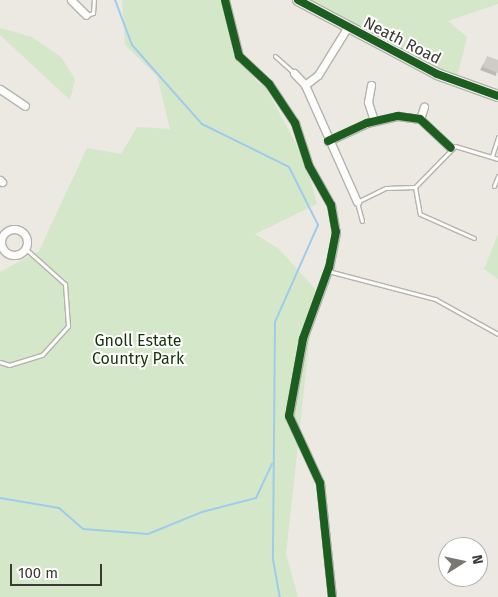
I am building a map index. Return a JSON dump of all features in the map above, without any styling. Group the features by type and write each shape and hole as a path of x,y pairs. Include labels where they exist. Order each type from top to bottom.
{"main road":[{"name":"Neath Road","path":"298,0 347,28 437,74 498,96"}],"street":[{"path":"71,0 86,15"},
{"path":"225,0 239,56 269,84 295,123 308,166 330,205 336,232 328,271 303,339 289,416 320,483 332,597"},
{"path":"306,85 326,66 347,28"},
{"path":"294,73 306,85 328,141 357,202"},
{"path":"371,85 368,102 374,120"},
{"path":"0,89 24,106"},
{"path":"420,119 424,107"},
{"path":"328,141 374,120 389,116 420,119 451,148"},
{"path":"18,230 26,236 26,249 19,255 7,254 1,247 1,235 18,230"}],"lane":[{"path":"86,15 93,13 94,0"},
{"path":"275,56 294,73"},
{"path":"492,156 498,137"},
{"path":"362,221 357,202 386,188 415,187 451,148 467,147 498,159"},
{"path":"494,186 498,176"},
{"path":"415,187 420,214 474,238"},
{"path":"0,362 9,365 42,355 68,326 65,284 26,249"},
{"path":"328,271 435,299 498,334"}],"green space":[{"name":"Gnoll Estate Country Park","path":"122,0 222,0 234,50 258,83 265,86 306,163 317,204 255,234 279,249 315,289 286,554 298,597 0,597 0,272 39,251 87,148 121,154 137,127 170,129 157,76 125,45"},
{"path":"308,0 498,0 498,4 448,21 467,37 457,78"},
{"path":"0,28 32,37 61,57 75,79 70,100 0,35"},
{"path":"498,234 498,279 484,269"}],"building":[{"path":"487,56 498,60 498,73 483,67"}],"waterway":[{"path":"115,0 132,45 202,124 289,167 318,225 275,322 273,559 280,597"},
{"path":"0,498 59,508 83,529 148,534 202,512 256,498 272,463"}],"cycle path":[{"path":"225,0 239,56 269,84 295,123 309,166 331,205 336,232 329,267 303,339 289,416 320,483 332,597"},
{"path":"298,0 437,74 498,96"},
{"path":"328,141 367,123 398,116 420,119 451,148"}]}
